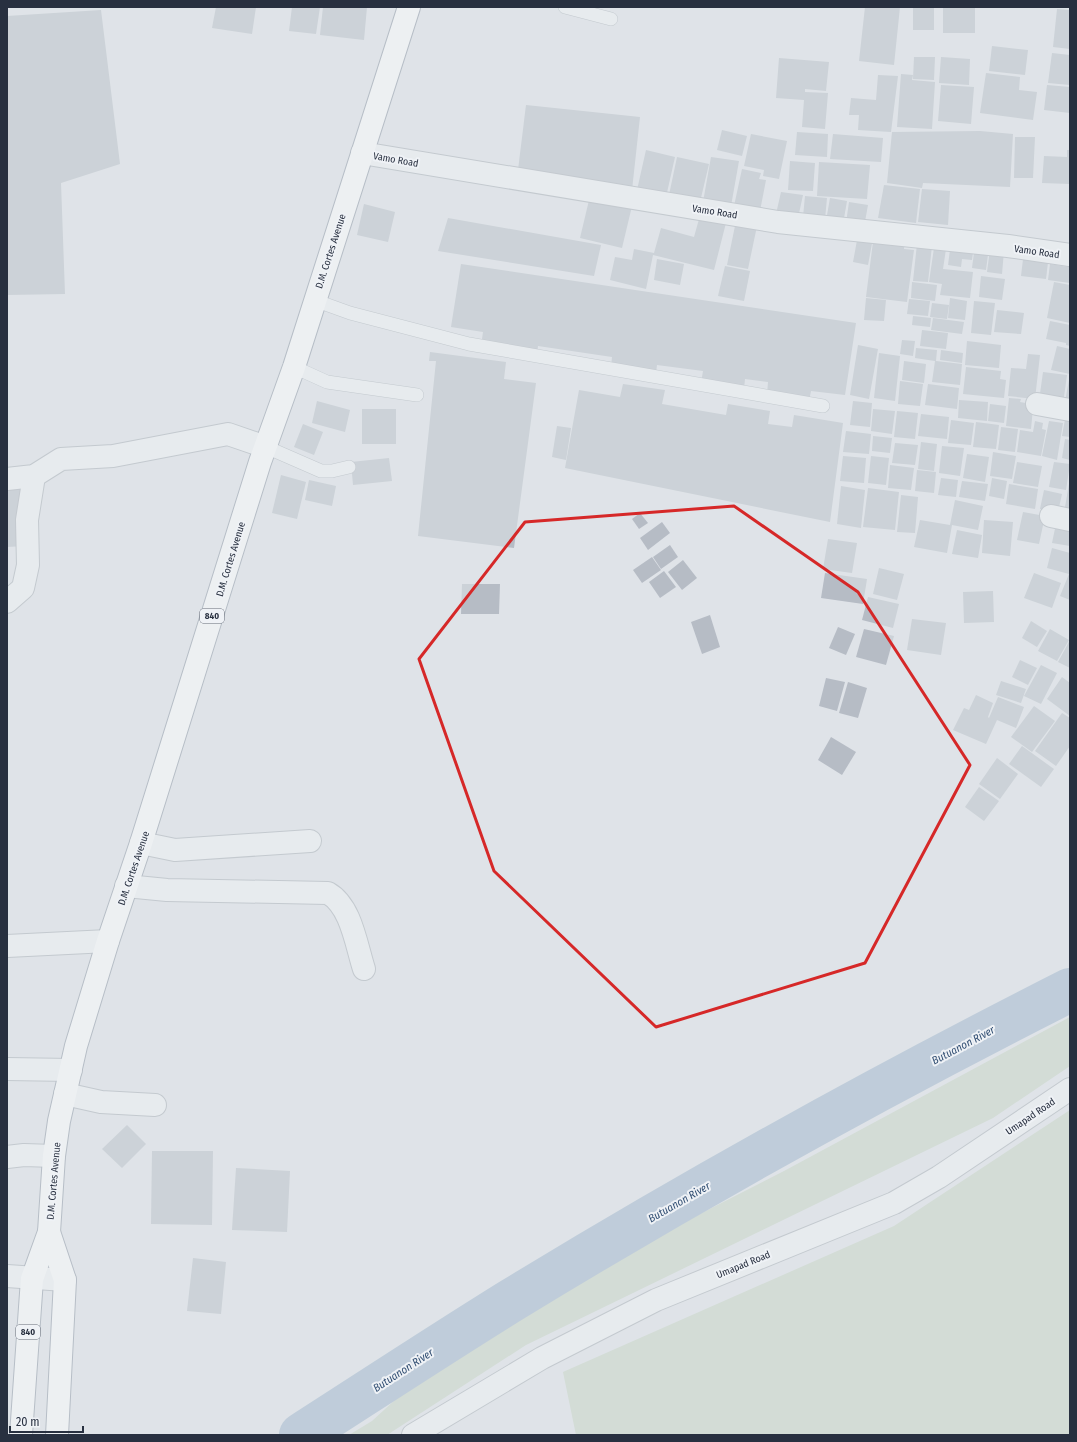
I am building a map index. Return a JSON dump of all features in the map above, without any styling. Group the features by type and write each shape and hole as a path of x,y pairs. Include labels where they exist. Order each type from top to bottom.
{"highway":[{"name":"D.M. Cortes Avenue","path":"21,1435 32,1279 49,1232 54,1156 65,1094 76,1046 108,941 141,843 266,447 294,368 314,300 408,7"},
{"name":"D.M. Cortes Avenue","path":"49,1232 65,1280 57,1435"}],"street":[{"name":"Vamo Road","path":"362,153 778,222 1008,246 1070,256"},
{"path":"1037,404 1070,410"},
{"path":"7,479 34,476 61,459 113,456 228,434 266,447"},
{"path":"7,602 23,588 28,565 27,520 34,476"},
{"path":"141,843 175,850 310,841"},
{"path":"126,886 167,890 328,893 337,898 347,915 364,968"},
{"path":"7,946 108,941"},
{"path":"7,1069 71,1070"},
{"name":"Umapad Road","path":"412,1435 542,1358 656,1300 894,1203 939,1176 1070,1089"},
{"path":"65,1094 101,1102 155,1105"},
{"path":"7,1157 24,1155 54,1156"},
{"path":"7,1276 32,1279 65,1280"}],"lane":[{"path":"565,7 611,18"},
{"path":"314,300 350,313 470,344 823,406"},
{"path":"294,368 327,382 417,395"},
{"path":"266,447 321,471 332,471 349,467"}],"highlighted area":[{"path":"734,506 858,592 970,765 865,963 656,1027 494,871 419,659 525,522"}],"green space":[{"path":"1070,1017 1070,1066 993,1118 526,1345 387,1435 349,1435 372,1421 408,1388 555,1288 784,1171"},
{"path":"1070,1110 1070,1435 576,1435 563,1372 894,1226"}],"building":[{"path":"216,7 256,7 252,34 212,28"},
{"path":"292,7 320,7 316,34 289,31"},
{"path":"323,7 367,7 364,40 320,35"},
{"path":"865,7 900,7 894,65 859,61"},
{"path":"913,7 934,7 934,30 913,30"},
{"path":"943,7 975,7 975,33 943,33"},
{"path":"1057,9 1070,10 1070,49 1053,47"},
{"path":"101,10 120,164 61,183 65,294 7,295 7,16"},
{"path":"992,46 1028,50 1025,75 989,71"},
{"path":"1052,53 1070,55 1070,85 1048,83"},
{"path":"914,57 935,57 934,80 913,79"},
{"path":"941,57 970,59 969,85 939,83"},
{"path":"779,58 829,62 826,91 805,89 805,92 828,93 825,129 802,127 804,100 776,98"},
{"path":"986,73 1020,77 1019,90 1037,92 1033,120 980,113"},
{"path":"901,74 913,75 912,80 935,82 932,129 897,127"},
{"path":"878,75 898,76 891,132 858,130 859,115 849,115 851,98 876,100"},
{"path":"941,85 974,87 971,124 938,121"},
{"path":"1047,85 1070,87 1070,113 1044,110"},
{"path":"526,105 640,117 632,190 517,178"},
{"path":"722,130 747,136 742,156 717,150"},
{"path":"980,131 1013,134 1010,187 923,183 922,188 887,183 892,132"},
{"path":"797,132 828,134 827,157 795,155"},
{"path":"751,134 787,141 779,179 763,176 764,170 744,166"},
{"path":"833,134 883,138 881,162 830,159"},
{"path":"1015,137 1035,137 1033,178 1014,178"},
{"path":"646,150 675,157 666,197 637,190"},
{"path":"1067,150 1070,150 1070,184 1042,183 1044,156 1067,157"},
{"path":"677,157 709,164 700,202 669,195"},
{"path":"711,157 739,161 731,206 703,202"},
{"path":"790,161 815,163 813,191 788,190"},
{"path":"819,162 870,165 867,199 817,196"},
{"path":"742,169 761,173 759,179 766,180 760,211 734,206"},
{"path":"884,185 920,189 916,223 878,218"},
{"path":"922,189 950,191 948,225 918,222"},
{"path":"781,192 803,195 798,218 776,214"},
{"path":"590,196 632,206 622,248 580,238"},
{"path":"805,196 827,198 825,219 803,217"},
{"path":"830,198 847,201 843,224 826,221"},
{"path":"849,202 868,205 864,227 846,223"},
{"path":"364,204 395,212 388,242 357,235"},
{"path":"701,212 727,219 714,270 653,255 646,289 610,280 615,257 632,260 634,249 654,253 661,228 694,237"},
{"path":"448,218 601,245 594,276 438,251"},
{"path":"736,221 757,226 748,269 727,265"},
{"path":"874,234 905,238 904,249 914,250 907,302 866,297"},
{"path":"858,235 873,238 868,265 853,262"},
{"path":"951,242 974,244 972,260 962,259 961,267 948,265"},
{"path":"917,244 932,246 928,282 913,281"},
{"path":"975,245 989,247 986,270 972,268"},
{"path":"934,248 946,249 943,269 973,272 970,298 940,295 942,284 929,282"},
{"path":"990,249 1004,251 1002,274 987,272"},
{"path":"1024,251 1049,254 1046,279 1021,276"},
{"path":"1069,256 1070,283 1048,280 1050,264 1068,267"},
{"path":"657,259 684,264 680,285 654,280"},
{"path":"461,264 856,323 845,395 811,391 809,401 767,395 768,382 745,379 744,389 701,383 703,371 657,365 656,373 611,367 612,357 538,346 537,354 481,346 483,332 451,327"},
{"path":"725,266 750,271 744,301 718,296"},
{"path":"981,276 1005,279 1002,300 979,297"},
{"path":"912,282 937,285 935,301 911,298"},
{"path":"1054,282 1070,285 1070,323 1047,318"},
{"path":"866,298 886,300 884,321 864,320"},
{"path":"950,298 967,301 965,320 948,318"},
{"path":"909,299 930,301 928,316 907,314"},
{"path":"974,301 995,303 991,335 971,333"},
{"path":"932,303 949,305 947,319 930,317"},
{"path":"997,310 1024,313 1021,334 994,332"},
{"path":"913,316 931,318 930,327 912,325"},
{"path":"933,318 964,322 962,334 931,330"},
{"path":"1050,321 1070,325 1070,346 1066,345 1066,343 1046,339"},
{"path":"922,330 948,333 946,349 920,346"},
{"path":"902,340 915,341 913,356 900,354"},
{"path":"967,341 1001,345 999,368 965,365"},
{"path":"858,345 878,349 869,399 850,395"},
{"path":"1057,346 1070,349 1070,374 1051,370"},
{"path":"916,348 937,350 936,361 962,364 960,385 932,382 935,361 915,358"},
{"path":"941,350 963,353 962,363 940,360"},
{"path":"430,352 506,362 504,379 536,383 514,548 418,536 436,361 429,361"},
{"path":"879,353 900,356 895,401 874,398"},
{"path":"1028,354 1040,355 1035,399 1008,396 1011,368 1026,369"},
{"path":"904,361 926,364 924,383 902,380"},
{"path":"966,367 1001,371 1000,379 1006,380 1004,398 963,394"},
{"path":"1043,372 1067,375 1063,404 1039,401"},
{"path":"1070,380 1070,408 1064,407"},
{"path":"900,381 923,384 920,406 898,404"},
{"path":"623,384 665,390 662,404 726,415 728,404 770,411 768,424 792,427 794,415 843,423 830,522 565,468 579,390 620,397"},
{"path":"928,384 959,388 957,409 925,405"},
{"path":"1009,398 1021,399 1020,402 1031,404 1033,408 1031,429 1006,426"},
{"path":"959,400 988,402 987,421 958,418"},
{"path":"317,401 350,410 345,432 312,423"},
{"path":"853,401 872,403 870,427 850,425"},
{"path":"990,404 1006,406 1004,423 988,421"},
{"path":"362,409 396,409 396,444 362,444"},
{"path":"873,409 895,411 892,434 871,431"},
{"path":"897,411 918,413 915,439 894,437"},
{"path":"921,414 949,417 947,439 918,436"},
{"path":"1066,414 1070,414 1070,437 1062,436"},
{"path":"951,420 974,423 971,445 948,443"},
{"path":"1035,421 1043,423 1042,429 1046,430 1041,456 1017,452 1020,430 1033,432"},
{"path":"1049,421 1063,423 1057,460 1042,456"},
{"path":"976,422 999,425 996,449 973,447"},
{"path":"303,424 323,432 314,455 294,447"},
{"path":"557,426 571,428 566,460 552,457"},
{"path":"1001,427 1018,429 1015,452 998,450"},
{"path":"846,431 871,434 869,454 843,452"},
{"path":"873,436 892,438 890,453 872,451"},
{"path":"1065,439 1070,440 1070,460 1062,458"},
{"path":"921,442 937,444 934,471 918,469"},
{"path":"895,443 918,445 915,465 892,463"},
{"path":"942,446 964,448 960,476 939,473"},
{"path":"993,452 1016,456 1012,479 990,476"},
{"path":"967,454 989,457 985,482 963,478"},
{"path":"843,456 866,458 864,483 840,481"},
{"path":"871,456 889,458 886,485 868,483"},
{"path":"389,458 392,481 353,485 351,462"},
{"path":"1017,462 1042,466 1038,487 1013,483"},
{"path":"1054,462 1070,464 1066,490 1049,487"},
{"path":"890,465 914,468 911,490 888,488"},
{"path":"917,470 936,472 934,493 915,491"},
{"path":"281,475 306,482 297,519 272,513"},
{"path":"941,478 958,480 956,497 938,495"},
{"path":"992,478 1007,481 1004,499 989,496"},
{"path":"309,480 336,486 332,506 305,500"},
{"path":"962,481 988,484 985,501 959,497"},
{"path":"1009,484 1038,489 1035,509 1006,504"},
{"path":"1070,484 1070,514 1064,513"},
{"path":"841,486 865,490 861,528 837,524"},
{"path":"23,488 25,546 7,547 7,489"},
{"path":"868,488 899,492 895,530 863,527"},
{"path":"1044,490 1062,494 1058,512 1040,509"},
{"path":"901,495 918,497 915,533 897,532"},
{"path":"955,500 983,506 978,530 952,525 947,553 914,547 920,520 950,525"},
{"path":"1023,512 1045,516 1039,544 1017,540"},
{"path":"640,513 648,523 639,529 632,519"},
{"path":"1057,519 1070,521 1070,546 1052,543"},
{"path":"984,520 1013,522 1010,556 982,553"},
{"path":"662,522 670,533 648,550 640,538"},
{"path":"957,530 982,535 978,558 952,554"},
{"path":"828,539 857,543 852,573 823,569"},
{"path":"670,545 678,557 661,569 653,557"},
{"path":"1052,548 1070,553 1070,600 1060,596 1069,574 1047,568"},
{"path":"652,557 661,570 642,583 633,570"},
{"path":"683,560 697,578 682,590 668,572"},
{"path":"879,568 904,574 897,600 873,594"},
{"path":"664,571 676,587 660,598 649,582"},
{"path":"825,573 867,579 863,604 821,598"},
{"path":"1034,573 1061,583 1052,608 1024,598"},
{"path":"462,584 500,584 499,614 461,614"},
{"path":"993,591 994,622 964,623 963,592"},
{"path":"868,597 899,604 893,628 862,620"},
{"path":"710,615 720,647 702,654 691,622"},
{"path":"912,619 946,623 941,655 907,650"},
{"path":"1031,621 1047,631 1037,647 1022,638"},
{"path":"838,627 855,634 846,655 829,648"},
{"path":"864,629 894,636 886,665 856,657"},
{"path":"1050,629 1069,640 1057,661 1038,651"},
{"path":"1070,640 1070,668 1058,662"},
{"path":"1020,660 1037,668 1028,685 1012,677"},
{"path":"1041,665 1057,673 1041,704 1024,696"},
{"path":"1062,677 1070,683 1070,716 1047,699"},
{"path":"826,678 845,682 837,711 819,706"},
{"path":"1001,681 1026,689 1021,703 996,695"},
{"path":"848,682 867,688 858,718 839,713"},
{"path":"976,695 993,703 988,717 989,718 998,697 1024,707 1016,728 997,720 986,744 953,730 964,708 969,710"},
{"path":"1034,706 1055,721 1032,752 1011,737"},
{"path":"1062,713 1070,718 1070,746 1056,766 1035,751"},
{"path":"831,737 856,752 842,775 818,760"},
{"path":"1022,746 1054,769 1041,787 1009,764"},
{"path":"997,758 1018,774 1000,799 979,784"},
{"path":"979,787 999,801 984,821 965,807"},
{"path":"127,1125 146,1144 122,1168 102,1149"},
{"path":"152,1151 213,1151 212,1225 151,1224"},
{"path":"236,1168 290,1171 287,1232 232,1230"},
{"path":"193,1258 226,1262 221,1314 187,1311"}],"waterway":[{"name":"Butuanon River","path":"301,1435 512,1300 718,1178 928,1063 1070,990"}]}
